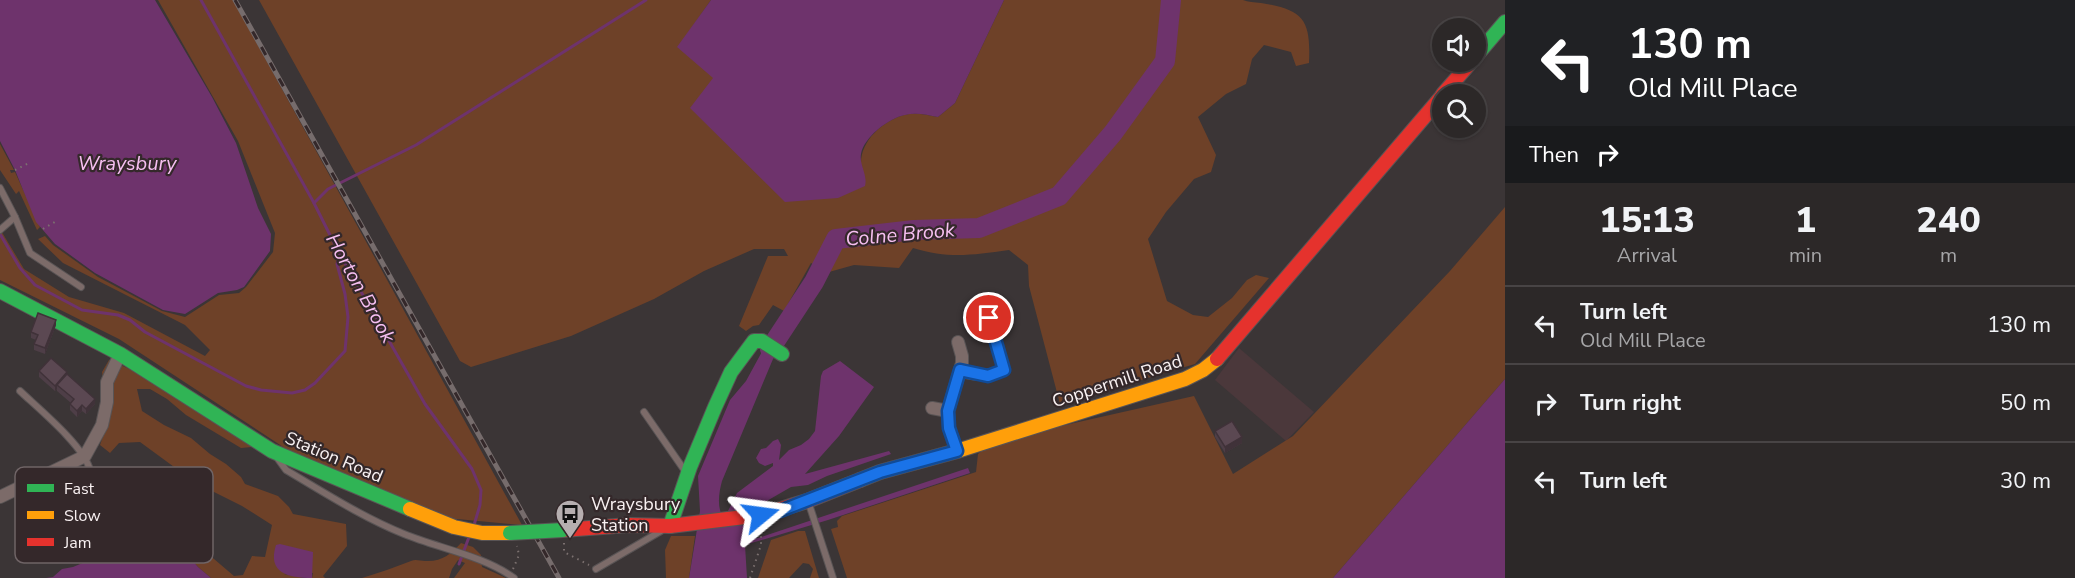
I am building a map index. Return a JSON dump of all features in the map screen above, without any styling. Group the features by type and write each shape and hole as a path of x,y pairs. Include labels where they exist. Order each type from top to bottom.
{"street":[{"path":"1486,44 1505,22"},
{"name":"Coppermill Road","path":"1452,84 1463,72"},
{"name":"Coppermill Road","path":"691,524 761,515 807,501 880,472 957,451 1185,379 1203,370 1219,357 1432,108"},
{"name":"Station Road","path":"0,291 120,354 272,451 454,527 482,533 510,533 629,525 691,524"},
{"path":"955,338 962,356 948,411 949,428 957,451"},
{"path":"670,526 687,474 731,372 754,341 762,341 782,354"},
{"path":"62,467 85,456 102,425 107,402 107,382 120,354"},
{"path":"960,370 977,374"},
{"path":"932,408 948,411"},
{"path":"0,497 15,490"}],"lane":[{"path":"0,188 30,253 81,286"},
{"path":"0,230 15,217"},
{"path":"977,374 988,376 1004,370 989,318"},
{"path":"20,391 85,456 89,467"},
{"path":"644,412 687,474"},
{"path":"272,451 286,470 366,518 493,566 513,577"},
{"path":"807,501 833,578"},
{"path":"597,569 670,526"}],"path":[{"path":"15,170 31,162"},
{"path":"43,229 58,220"},
{"path":"750,578 761,545 761,515"},
{"path":"564,552 597,569"},
{"path":"513,577 519,555"}],"shaded area":[{"path":"158,0 233,0 522,525 457,519 454,522 306,462 119,339 0,280 0,229 24,269 69,297 124,313 205,356 210,350 185,325 63,263 38,239 45,236 53,245 98,277 162,311 185,317 219,295 239,293 273,252 275,233 238,141"},
{"path":"259,0 711,0 678,47 861,163 869,139 888,122 908,114 938,117 955,103 1004,0 1243,0 1261,3 1287,9 1302,20 1308,36 1309,63 1296,66 1291,52 1264,45 1252,59 1246,84 1226,94 1198,117 1216,155 1211,172 1194,179 1166,212 1148,239 1167,301 1193,315 1208,317 1232,298 1247,280 1256,275 1269,278 1195,364 1060,404 1029,286 1028,265 1009,250 949,255 913,248 899,268 854,265 829,272 811,263 784,311 773,305 759,325 746,331 739,326 768,256 788,256 784,249 754,249 704,271 654,299 571,336 471,367 460,361"},
{"path":"0,144 14,170 10,170 11,173 15,172 40,227 37,230 19,191 16,194 0,170"},
{"path":"1505,207 1505,379 1333,578 847,578 831,529 838,527 837,521 842,516 976,472 978,454 988,445 1194,396 1233,474 1293,436 1450,271"},
{"path":"1239,348 1314,412 1286,441 1215,380"},
{"path":"109,360 141,374 252,447 241,448 186,415 167,399 150,389 137,389 142,411 191,438 226,464 241,477 245,484 278,496 293,514 346,524 347,546 323,576 325,578 312,578 313,573 284,574 305,578 211,578 198,567 195,563 213,563 213,558 234,576 243,575 252,556 265,557 272,525 213,492 213,467 174,467 140,442 119,443 110,453 100,445 109,418 102,372"},
{"path":"805,531 819,578 810,578 813,569 809,564 803,563 789,578 758,578 771,540"},
{"path":"671,536 695,536 689,578 666,578 665,550"},
{"path":"461,543 473,547 481,555 482,567 506,578 454,578 465,563 458,560 449,578 362,578 413,560 441,559"}],"water":[{"name":"Wraysbury","path":"0,0 155,0 236,143 258,208 271,234 270,251 244,287 218,293 185,314 163,310 95,273 55,244 36,222 15,170 0,141"},
{"path":"711,0 1004,0 955,103 938,117 909,114 892,120 878,129 867,141 861,154 865,186 838,198 785,202 690,108 713,78 677,47"},
{"path":"777,324 790,329 784,344 773,359 722,481 719,507 722,516 727,513 737,493 773,466 773,463 765,466 759,463 756,458 761,449 778,439 781,445 779,460 789,450 809,439 815,431 821,376 823,371 840,361 874,387 839,436 805,474 889,451 891,454 808,485 791,487 753,509 745,540 758,538 968,468 970,473 745,545 747,578 689,578 700,511 698,476 730,400 746,381"},
{"path":"1505,379 1505,578 1333,578"},
{"path":"276,545 313,552 312,578 288,575 277,568 274,554"},
{"path":"83,563 195,563 211,578 46,578 53,577 62,569"}],"building":[{"path":"38,313 56,320 45,348 34,344 38,335 31,332"},
{"path":"51,358 67,372 55,386 39,371"},
{"path":"67,374 95,399 86,409 82,405 77,411 70,404 74,399 57,385"},
{"path":"1232,421 1242,437 1225,447 1215,431"}],"waterway":[{"name":"Horton Brook","path":"201,0 314,203 339,253 425,404 472,469 481,490 480,505 474,525"},
{"path":"314,203 328,189 416,145 646,0"},
{"name":"Colne Brook","path":"770,349 814,282 836,239 914,230 979,228 1059,196 1113,133 1165,61 1171,0"},
{"path":"0,234 20,268 35,285 82,310 118,315 130,320 145,332 246,386 292,393 305,390 315,383 345,351 348,317 337,264 339,255"},
{"name":"Horton Brook","path":"459,564 469,537"}],"railway":[{"path":"235,0 559,578"}],"traffic: fast":[{"path":"1486,44 1505,22"},
{"path":"0,291 120,354 272,451 410,509"},
{"path":"670,526 690,467 731,372 754,341 762,341 782,354"},
{"path":"510,533 563,530"}],"traffic: slow":[{"path":"860,480 1185,379 1203,370 1217,359"},
{"path":"410,509 454,527 482,533 510,533"}],"traffic: jam":[{"path":"1452,84 1462,72"},
{"path":"1217,359 1432,108"},
{"path":"563,530 629,525 670,526 761,515 807,501 860,480"}],"place":[{"name":"Wraysbury Station","path":"570,540"}],"route":[{"path":"761,515 780,511 880,472 957,451 949,428 948,411 960,370 988,376 1004,370 989,318"}]}
